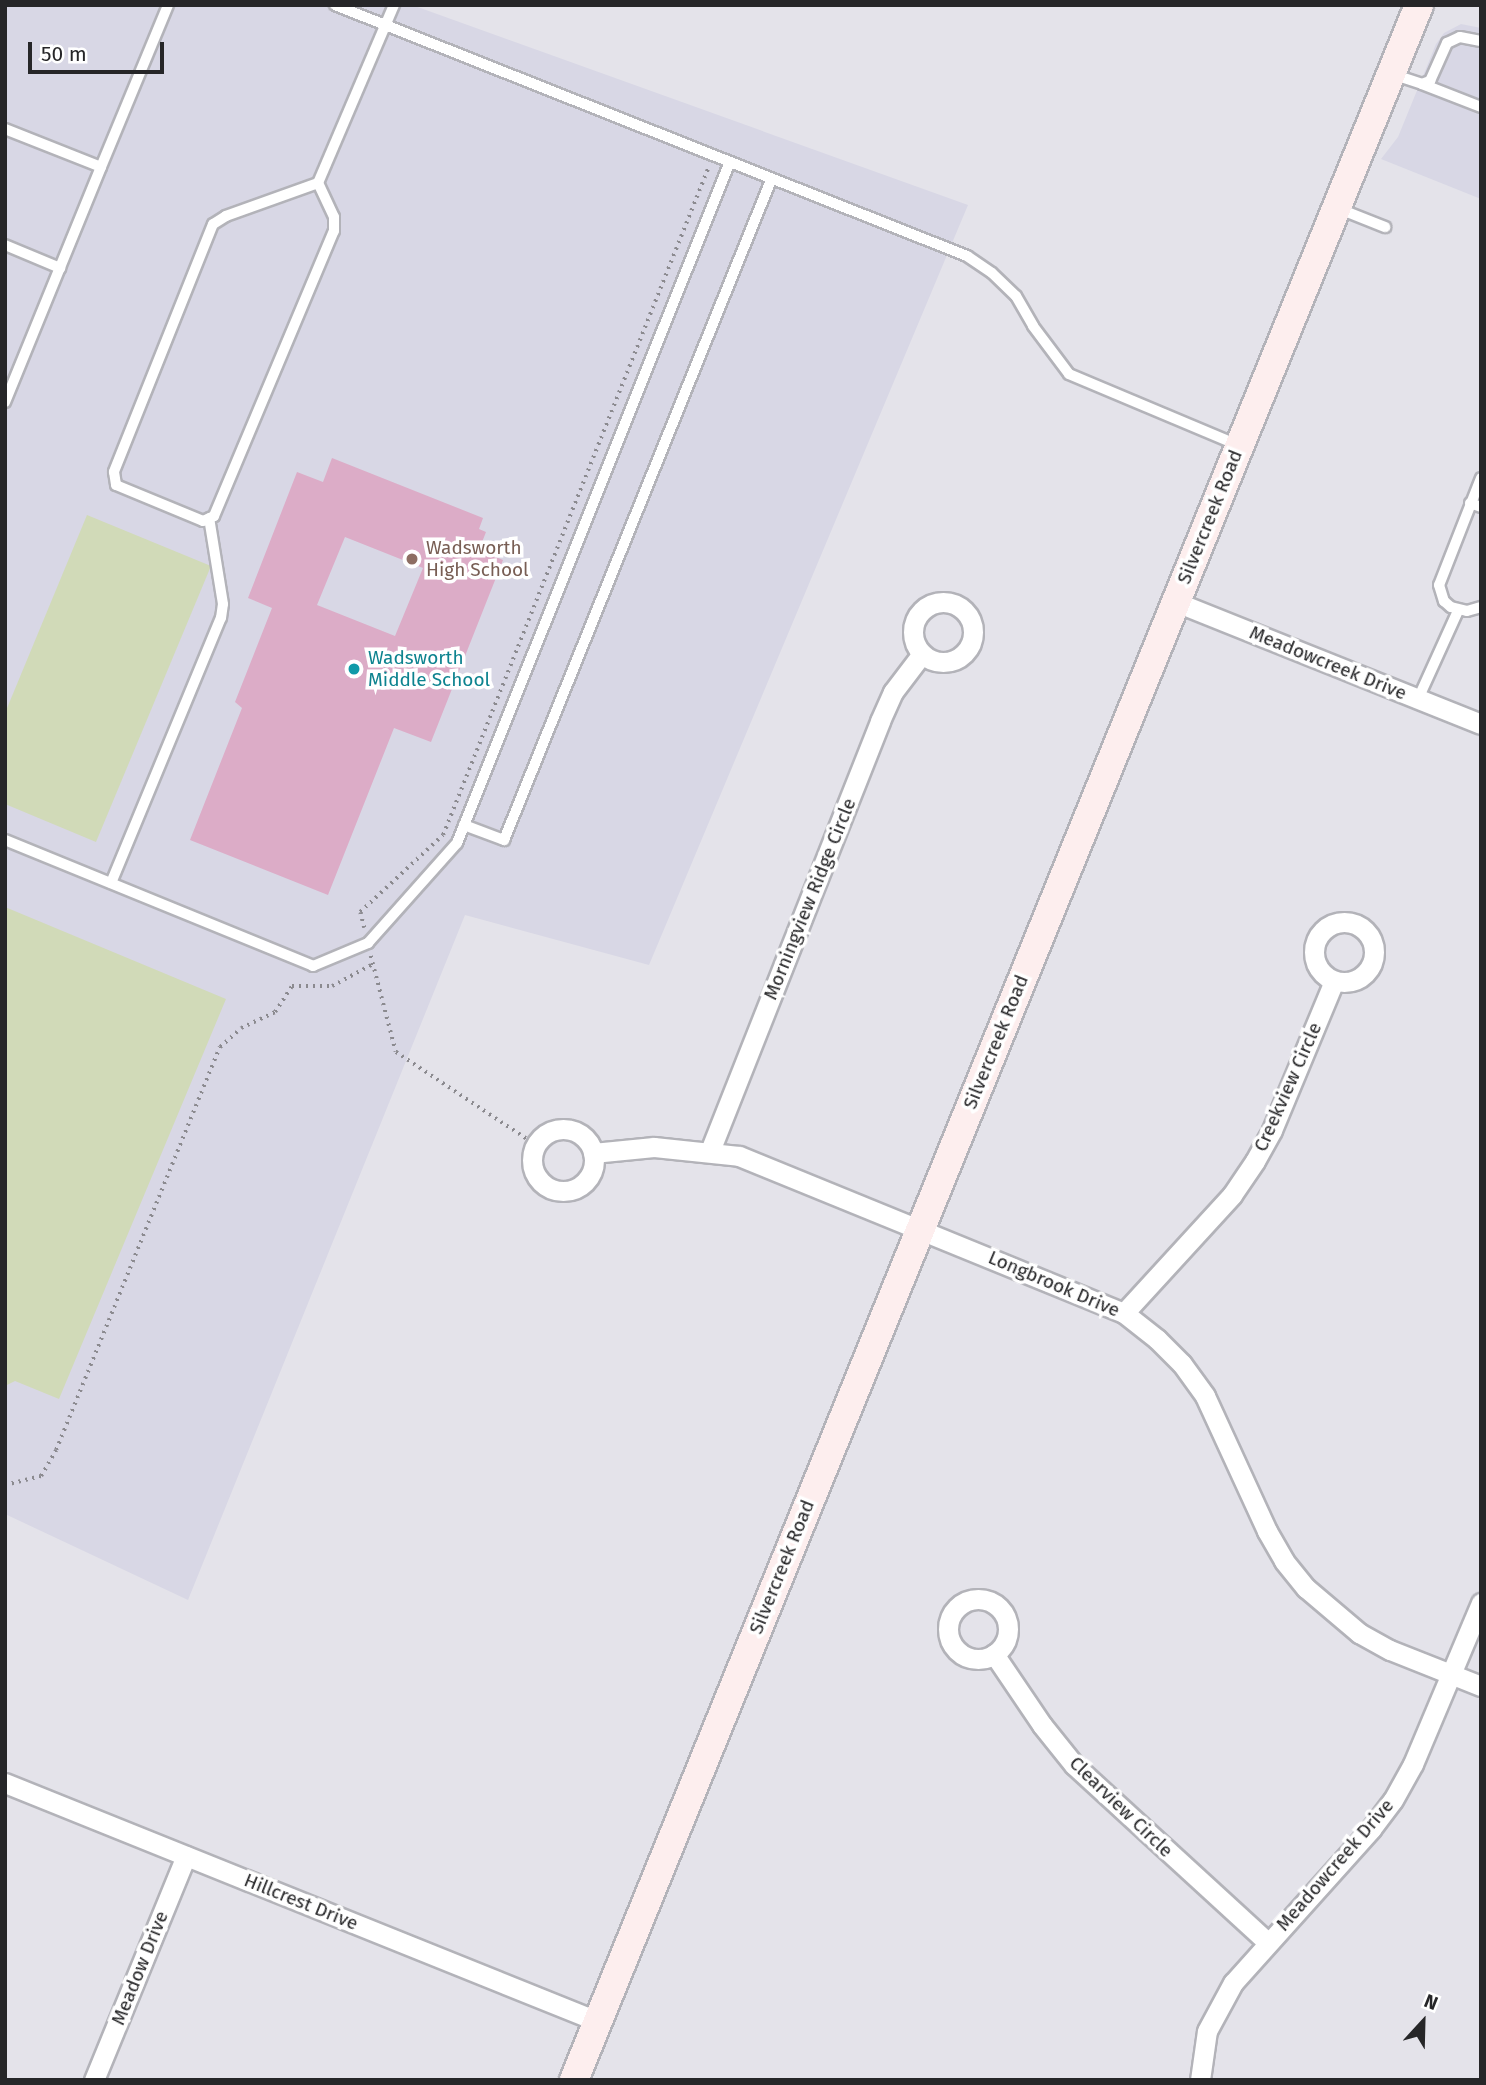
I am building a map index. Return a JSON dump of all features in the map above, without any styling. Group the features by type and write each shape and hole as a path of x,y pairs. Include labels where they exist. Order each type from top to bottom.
{"street":[{"name":"Silvercreek Road","path":"574,2080 1419,5"},
{"name":"Meadowcreek Drive","path":"1176,602 1481,724"},
{"name":"Morningview Ridge Circle","path":"710,1151 880,722 894,692 922,654"},
{"name":"Creekview Circle","path":"1124,1313 1232,1195 1255,1161 1272,1130 1334,981"},
{"name":"Longbrook Drive","path":"593,1153 654,1147 739,1156 1124,1313 1174,1356 1205,1396 1266,1531 1306,1588 1359,1633 1481,1686"},
{"name":"Meadowcreek Drive","path":"1200,2080 1207,2031 1219,2004 1233,1983 1371,1829 1393,1800 1413,1764 1481,1602"},
{"name":"Clearview Circle","path":"995,1654 1042,1725 1074,1765 1268,1943"},
{"name":"Hillcrest Drive","path":"5,1783 597,2021"},
{"name":"Meadow Drive","path":"94,2080 186,1856"}],"lane":[{"path":"5,402 168,5"},
{"path":"335,5 729,164 967,256 992,273 1016,296 1033,326 1069,374 1240,446"},
{"path":"318,183 334,217 334,231 214,516 203,521 116,485 114,472 213,224 226,216 318,183 394,5"},
{"path":"1422,85 1430,81 1447,43 1460,37 1481,41"},
{"path":"1391,73 1481,107"},
{"path":"5,129 102,167"},
{"path":"5,840 313,966 368,943 457,843 729,164"},
{"path":"464,825 504,840 771,180"},
{"path":"1337,208 1385,228"},
{"path":"5,245 60,268"},
{"path":"1481,478 1476,505 1439,585 1444,601 1458,611 1481,607"},
{"path":"111,883 221,618 223,604 209,519"},
{"path":"1418,699 1458,611"}],"path":[{"path":"5,1485 41,1476 55,1450 220,1047 240,1028 275,1012 292,986 332,986 373,964"}],"shaded area":[{"name":"Wadsworth High School","path":"5,5 412,5 968,205 649,965 465,915 188,1600 5,1514"},
{"path":"1461,24 1481,28 1481,199 1381,159 1398,137 1436,44 1444,33"}],"green space":[{"path":"87,515 211,566 96,842 5,804 5,713"},
{"path":"5,907 226,999 59,1399 15,1381 5,1386"}],"building":[{"name":"Wadsworth Middle School","path":"332,458 483,518 479,529 486,532 479,550 503,560 431,742 394,728 328,895 190,840 242,708 235,702 272,608 248,598 297,472 323,482","holes":["345,537 423,568 395,636 317,605"]}],"place":[{"name":"Wadsworth High School","path":"412,559"},
{"name":"Wadsworth Middle School","path":"354,669"}]}
